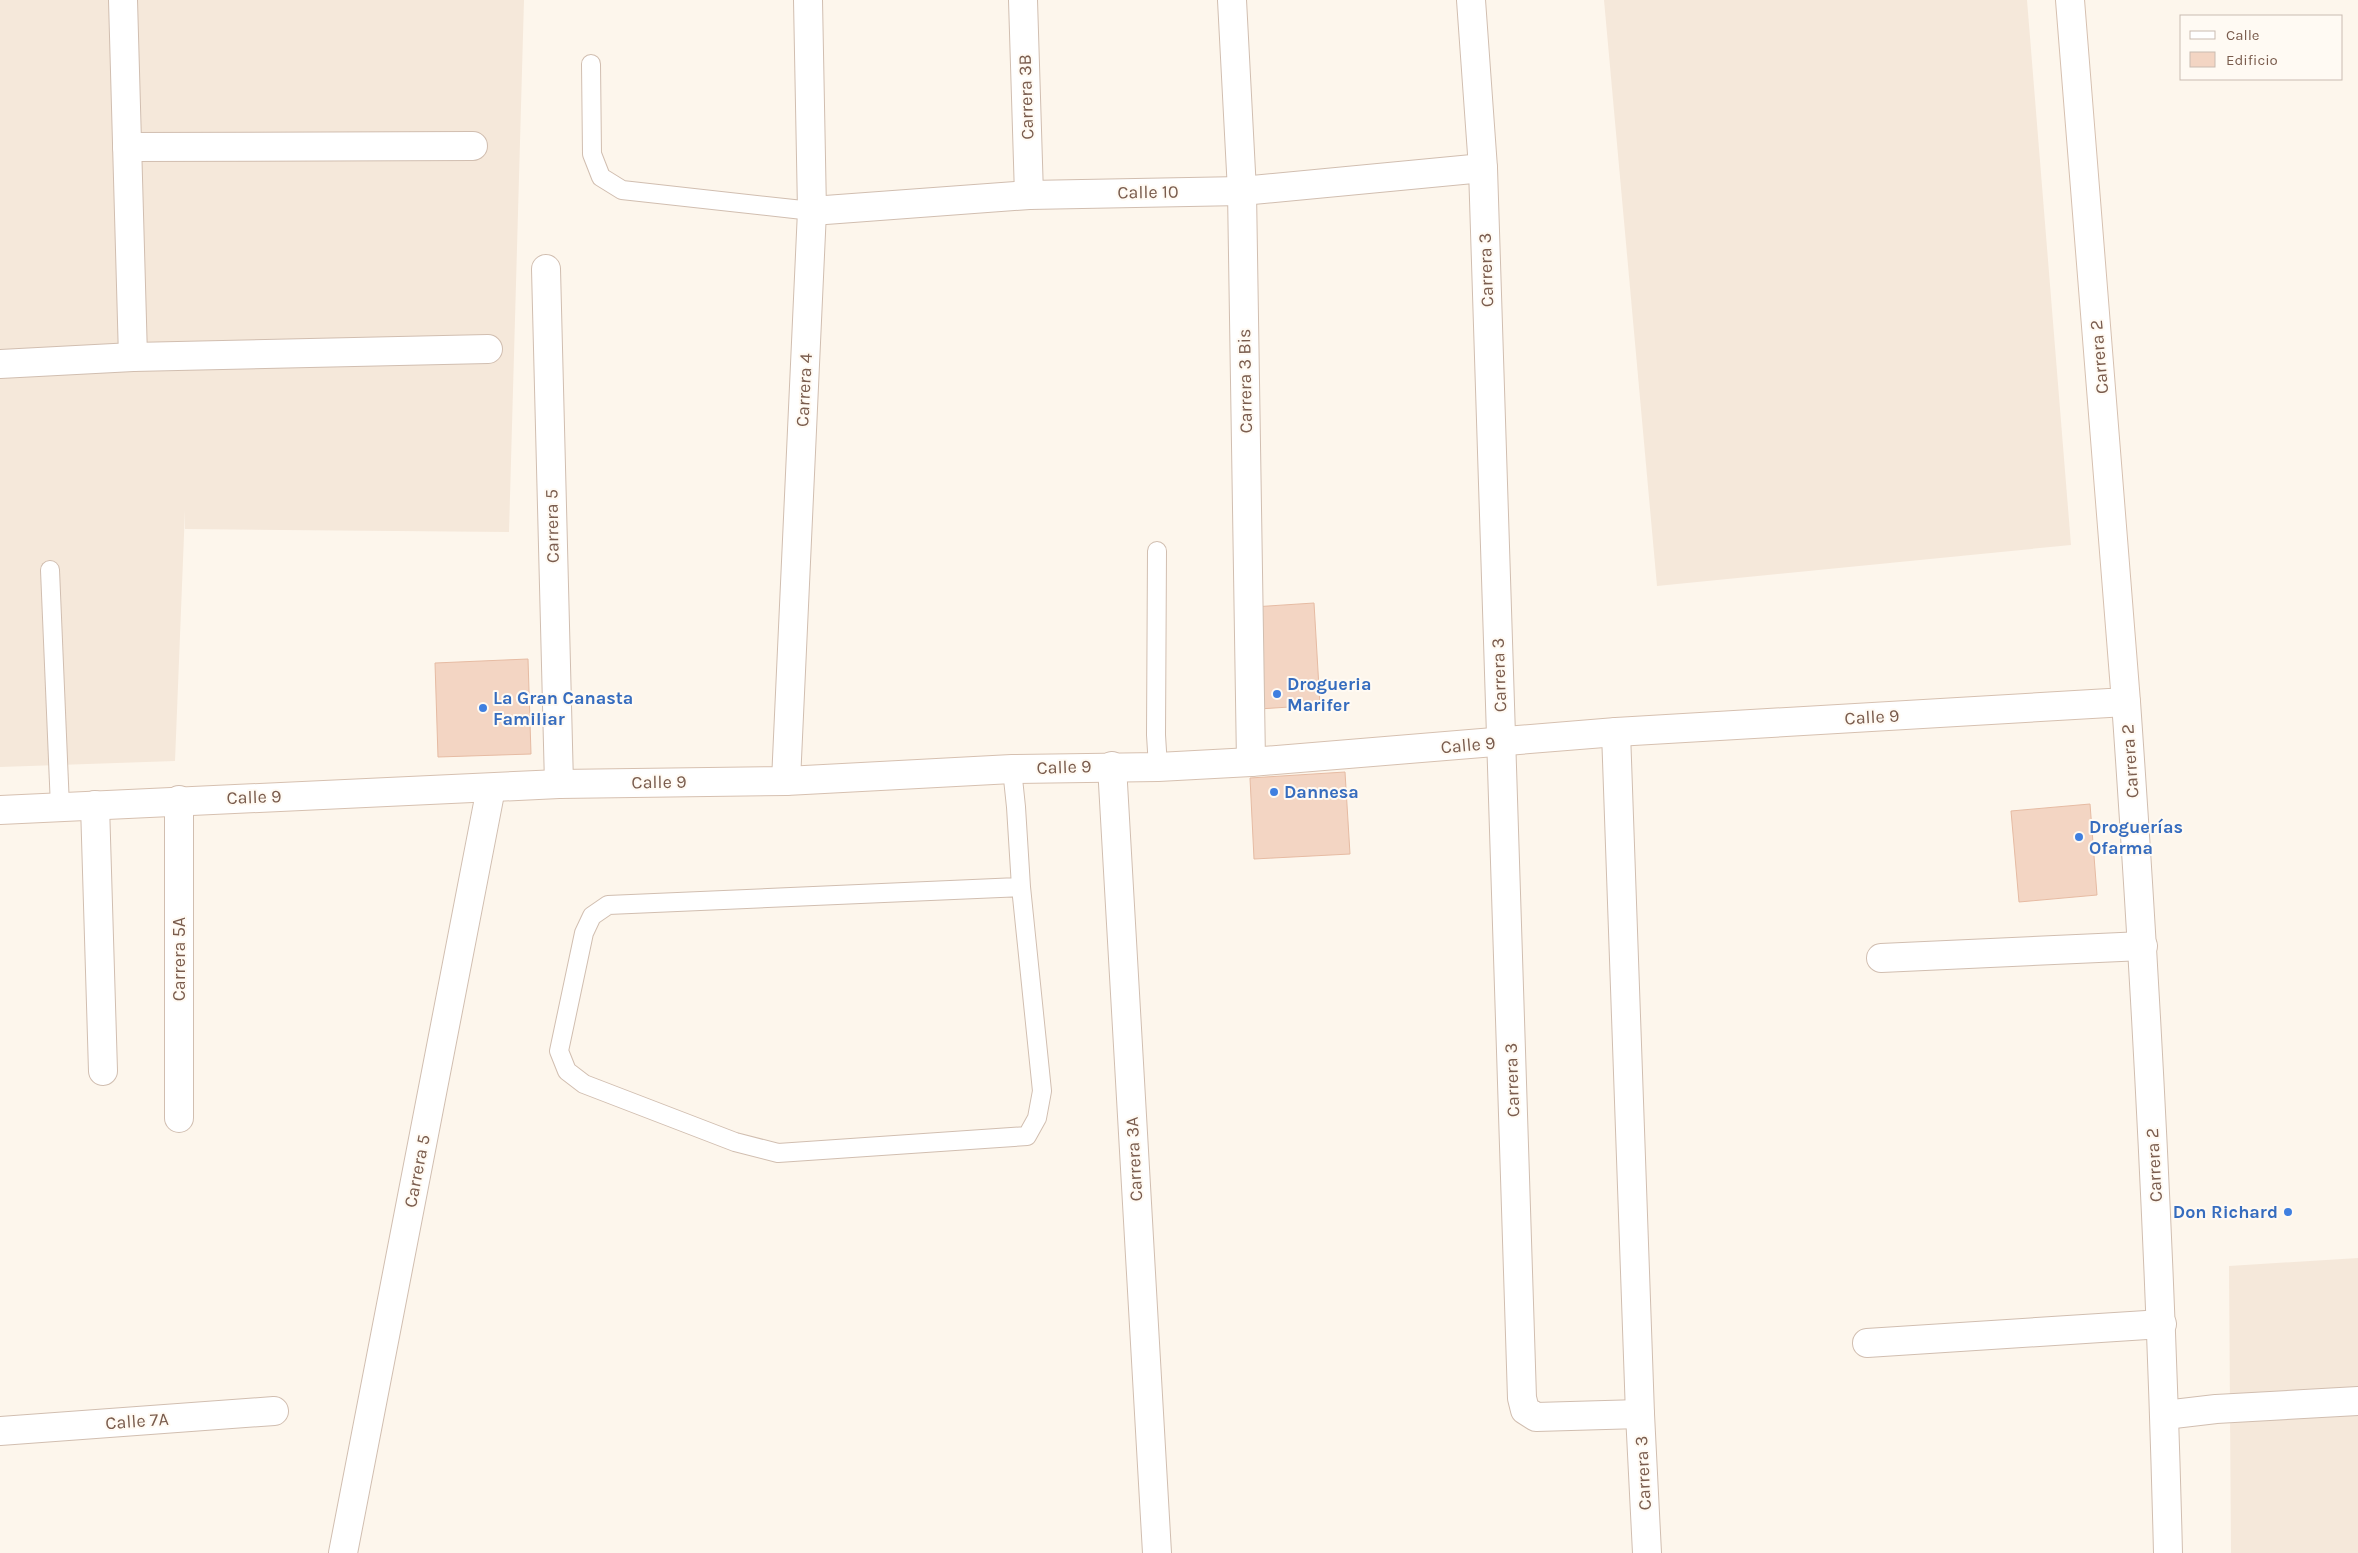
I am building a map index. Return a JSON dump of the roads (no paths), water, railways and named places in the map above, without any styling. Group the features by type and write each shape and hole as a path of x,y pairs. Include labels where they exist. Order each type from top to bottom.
{"street":[{"path":"123,0 133,356"},
{"name":"Carrera 4","path":"786,781 812,211 808,0"},
{"name":"Carrera 3B","path":"1023,0 1029,195"},
{"name":"Carrera 3 Bis","path":"1232,0 1242,191 1251,762"},
{"name":"Carrera 3","path":"1472,0 1483,168 1522,1378 1526,1410 1536,1416 1640,1414"},
{"name":"Carrera 2","path":"2070,0 2126,702 2143,946 2162,1324 2168,1553"},
{"path":"128,147 473,146"},
{"name":"Calle 10","path":"812,211 1029,195 1242,191 1483,168"},
{"name":"Carrera 5","path":"546,269 559,784"},
{"path":"0,364 133,356 488,349"},
{"name":"Calle 9","path":"0,810 179,800 559,784 786,781 1012,769 1251,762 1616,732 2126,702"},
{"name":"Carrera 3","path":"1616,732 1640,1414 1647,1553"},
{"name":"Carrera 3A","path":"1112,766 1157,1553"},
{"name":"Carrera 5","path":"344,1553 491,788"},
{"name":"Carrera 5A","path":"179,800 179,1118"},
{"path":"95,805 103,1071"},
{"path":"1881,958 2143,946"},
{"path":"1867,1342 2162,1324"},
{"path":"2165,1415 2216,1408 2358,1401"},
{"name":"Calle 7A","path":"0,1431 274,1411"}],"lane":[{"path":"591,64 592,154 601,177 622,190 812,211"},
{"path":"1157,550 1156,736 1158,766"},
{"path":"50,570 60,807"},
{"path":"1012,769 1021,886 1042,1091 1037,1118 1027,1136 778,1153 736,1142 584,1084 567,1071 559,1051 584,933 592,916 608,905 1021,886"}],"place":[{"name":"Drogueria Marifer","path":"1277,694"},
{"name":"La Gran Canasta Familiar","path":"483,708"},
{"name":"Dannesa","path":"1274,792"},
{"name":"Droguerías Ofarma","path":"2079,837"},
{"name":"Don Richard","path":"2288,1212"}]}
